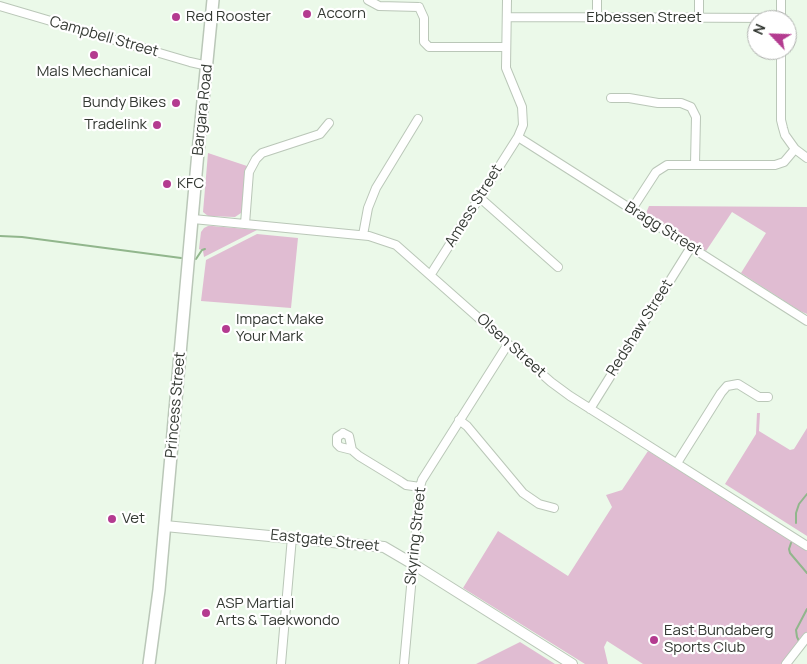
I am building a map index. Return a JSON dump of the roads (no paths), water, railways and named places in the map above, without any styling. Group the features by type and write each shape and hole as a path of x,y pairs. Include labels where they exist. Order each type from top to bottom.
{"main road":[{"name":"Bargara Road","path":"193,219 213,0"},
{"name":"Princess Street","path":"149,664 159,590 193,219"},
{"name":"Princess Street","path":"156,664 160,625 159,590"}],"street":[{"path":"368,0 379,6 420,3 424,22 424,42 429,47 505,47"},
{"name":"Amess Street","path":"431,274 518,138 523,125 524,113 507,74 505,62 507,0"},
{"path":"597,0 597,18"},
{"path":"699,0 699,18"},
{"name":"Campbell Street","path":"0,6 208,66"},
{"name":"Ebbessen Street","path":"507,17 747,19"},
{"path":"781,60 781,120 785,135 795,150 807,158"},
{"path":"611,98 694,105 696,117 695,164"},
{"path":"363,235 368,208 376,188 418,119"},
{"path":"245,224 249,172 256,159 266,152 320,134 329,123"},
{"name":"Bragg Street","path":"518,138 807,321"},
{"path":"632,209 658,169 667,165 775,165 784,162 795,150"},
{"path":"479,197 558,267"},
{"name":"Olsen Street","path":"193,219 363,235 375,237 396,245 551,382 590,409 807,546"},
{"name":"Redshaw Street","path":"590,409 691,247"},
{"name":"Skyring Street","path":"404,664 420,487 425,472 508,344"},
{"path":"677,463 727,386 738,384 758,397 768,397"},
{"path":"459,420 467,426 523,493 539,504 554,508"},
{"path":"352,450 358,456 400,482 420,487"},
{"name":"Eastgate Street","path":"165,526 378,545 389,549 572,664"},
{"path":"281,664 292,538"},
{"path":"786,664 807,637"}],"waterway":[{"path":"0,236 22,237 181,258"},
{"path":"196,259 202,250 205,249"},
{"path":"796,523 796,513 799,504 807,494"},
{"path":"791,543 790,553 807,573"},
{"path":"799,641 796,630 807,609"}],"place":[{"name":"Accorn","path":"307,14"},
{"name":"Red Rooster","path":"176,17"},
{"name":"Mals Mechanical","path":"94,55"},
{"name":"Bundy Bikes","path":"176,103"},
{"name":"Tradelink","path":"157,125"},
{"name":"KFC","path":"167,184"},
{"name":"Impact Make Your Mark","path":"226,329"},
{"name":"Vet","path":"112,519"},
{"name":"ASP Martial Arts & Taekwondo","path":"206,613"},
{"name":"East Bundaberg Sports Club","path":"654,640"}]}
